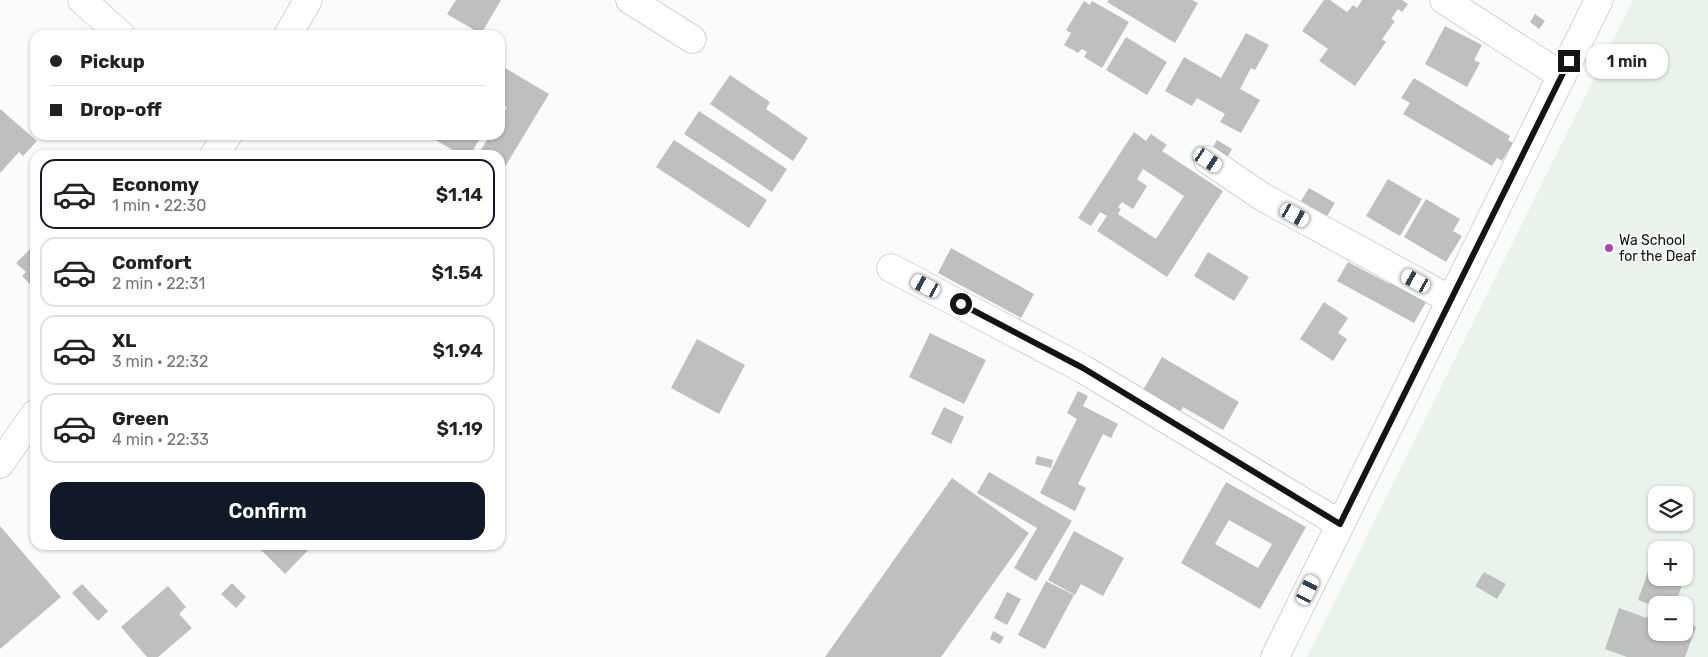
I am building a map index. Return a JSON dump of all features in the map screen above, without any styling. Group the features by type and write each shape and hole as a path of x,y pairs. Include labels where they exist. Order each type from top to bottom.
{"street":[{"path":"82,0 115,30"},
{"path":"291,30 308,0"},
{"path":"630,0 692,40"},
{"path":"1444,0 1562,76"},
{"path":"1275,657 1599,0"},
{"path":"1208,160 1260,196 1451,300"},
{"path":"892,268 1083,368 1340,524"},
{"path":"0,464 30,421"}],"shaded area":[{"name":"Wa School for the Deaf","path":"1633,0 1708,0 1708,657 1307,657"}],"building":[{"path":"456,0 501,0 483,30 474,30 447,14"},
{"path":"1109,0 1192,0 1198,3 1175,43 1107,2"},
{"path":"1324,0 1330,0 1347,12 1353,5 1357,8 1362,0 1402,0 1408,4 1402,12 1398,9 1391,19 1395,21 1382,39 1386,42 1355,86 1319,61 1328,49 1302,31"},
{"path":"1084,1 1090,5 1092,1 1129,22 1102,68 1084,57 1087,52 1082,49 1078,53 1064,45 1071,33 1066,30"},
{"path":"1535,14 1545,21 1539,29 1530,22"},
{"path":"1445,26 1482,45 1474,60 1480,63 1467,87 1425,64"},
{"path":"1246,33 1269,45 1255,70 1251,68 1240,89 1260,100 1241,133 1220,122 1225,114 1197,98 1192,106 1165,91 1184,57 1221,78"},
{"path":"1126,37 1167,62 1147,95 1106,70"},
{"path":"505,68 549,94 505,167 505,150 481,150 487,140 505,140 505,110 507,107 505,106"},
{"path":"730,75 770,102 766,109 808,138 793,161 710,104"},
{"path":"1414,78 1510,136 1508,140 1513,143 1502,161 1497,158 1492,166 1403,114 1410,103 1401,98"},
{"path":"0,109 30,135 30,140 37,141 23,156 19,152 0,173"},
{"path":"699,111 787,169 772,192 684,134"},
{"path":"1134,132 1146,141 1151,134 1167,145 1162,151 1223,191 1167,277 1097,231 1107,216 1100,212 1091,226 1078,218","holes":["1143,169 1184,196 1156,239 1118,214 1121,209 1118,207 1122,202 1133,209 1147,186 1137,179"]},
{"path":"436,140 479,140 473,150 452,150"},
{"path":"674,140 767,200 749,228 656,167"},
{"path":"1217,140 1232,149 1227,158 1212,149"},
{"path":"1388,179 1422,199 1400,236 1366,216"},
{"path":"1309,188 1335,203 1327,216 1301,201"},
{"path":"1426,199 1460,219 1453,231 1462,236 1446,262 1404,237"},
{"path":"951,248 1034,294 1021,318 938,273"},
{"path":"30,249 30,284 22,276 26,272 16,263"},
{"path":"1208,252 1249,277 1234,301 1194,276"},
{"path":"1348,262 1390,284 1393,277 1429,297 1414,323 1337,281"},
{"path":"1324,302 1348,318 1338,333 1347,339 1333,361 1300,339"},
{"path":"930,333 986,360 964,404 909,377"},
{"path":"697,339 745,365 719,414 671,388"},
{"path":"1162,357 1239,402 1223,430 1183,407 1179,414 1142,392"},
{"path":"1078,391 1088,396 1083,406 1118,424 1111,438 1103,434 1078,484 1086,488 1075,511 1040,493 1077,419 1067,413"},
{"path":"944,407 964,417 951,444 931,434"},
{"path":"1037,456 1053,460 1051,468 1035,464"},
{"path":"989,472 1072,521 1036,581 1014,568 1037,528 977,493"},
{"path":"952,478 1029,533 941,657 825,657"},
{"path":"1226,482 1306,527 1260,609 1181,563","holes":["1229,520 1272,544 1258,568 1215,544"]},
{"path":"0,526 61,597 0,649"},
{"path":"1074,531 1124,558 1103,596 1081,584 1075,595 1048,580"},
{"path":"261,550 308,550 285,574"},
{"path":"1484,572 1506,584 1497,599 1475,586"},
{"path":"1648,572 1648,586 1682,586 1678,596 1648,596 1648,604 1638,600"},
{"path":"1046,581 1074,595 1045,649 1018,635"},
{"path":"232,583 246,597 236,608 221,594"},
{"path":"82,584 108,611 98,621 72,593"},
{"path":"168,586 186,607 179,614 192,628 158,657 147,657 121,627"},
{"path":"1007,592 1021,599 1007,625 994,618"},
{"path":"1619,608 1647,618 1648,615 1648,641 1691,641 1685,657 1627,657 1605,649"},
{"path":"993,631 1004,637 1000,644 990,639"}],"place":[{"name":"Wa School for the Deaf","path":"1609,248"}],"route":[{"path":"961,304 1083,368 1340,524 1569,61"}]}
